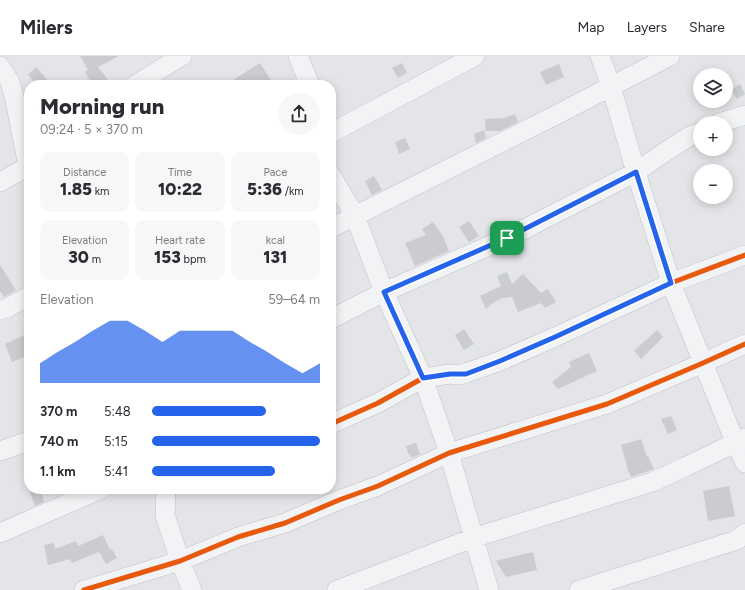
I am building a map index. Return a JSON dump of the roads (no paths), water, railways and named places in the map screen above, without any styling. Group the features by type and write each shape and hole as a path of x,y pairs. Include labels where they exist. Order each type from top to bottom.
{"street":[{"path":"144,80 182,56"},
{"path":"336,130 475,56"},
{"path":"600,56 611,86 671,283 704,363 740,440 745,463"},
{"path":"336,226 670,56"},
{"path":"303,58 309,80"},
{"path":"0,66 10,82 24,146"},
{"path":"733,119 745,115"},
{"path":"336,316 384,292 507,238 636,172 693,135"},
{"path":"0,182 24,168"},
{"path":"336,184 355,216 384,292 423,378 449,453 489,590"},
{"path":"336,422 378,403 423,378 450,374 466,374 555,337 671,283 745,255"},
{"path":"0,310 24,299"},
{"path":"84,590 180,561 238,538 285,522 378,486 449,453 607,404 745,344"},
{"path":"337,590 473,538 652,482 740,440"},
{"path":"0,451 24,443"},
{"path":"0,533 90,494"},
{"path":"166,494 165,514 180,561 192,590"},
{"path":"579,590 737,540 745,534"}]}
